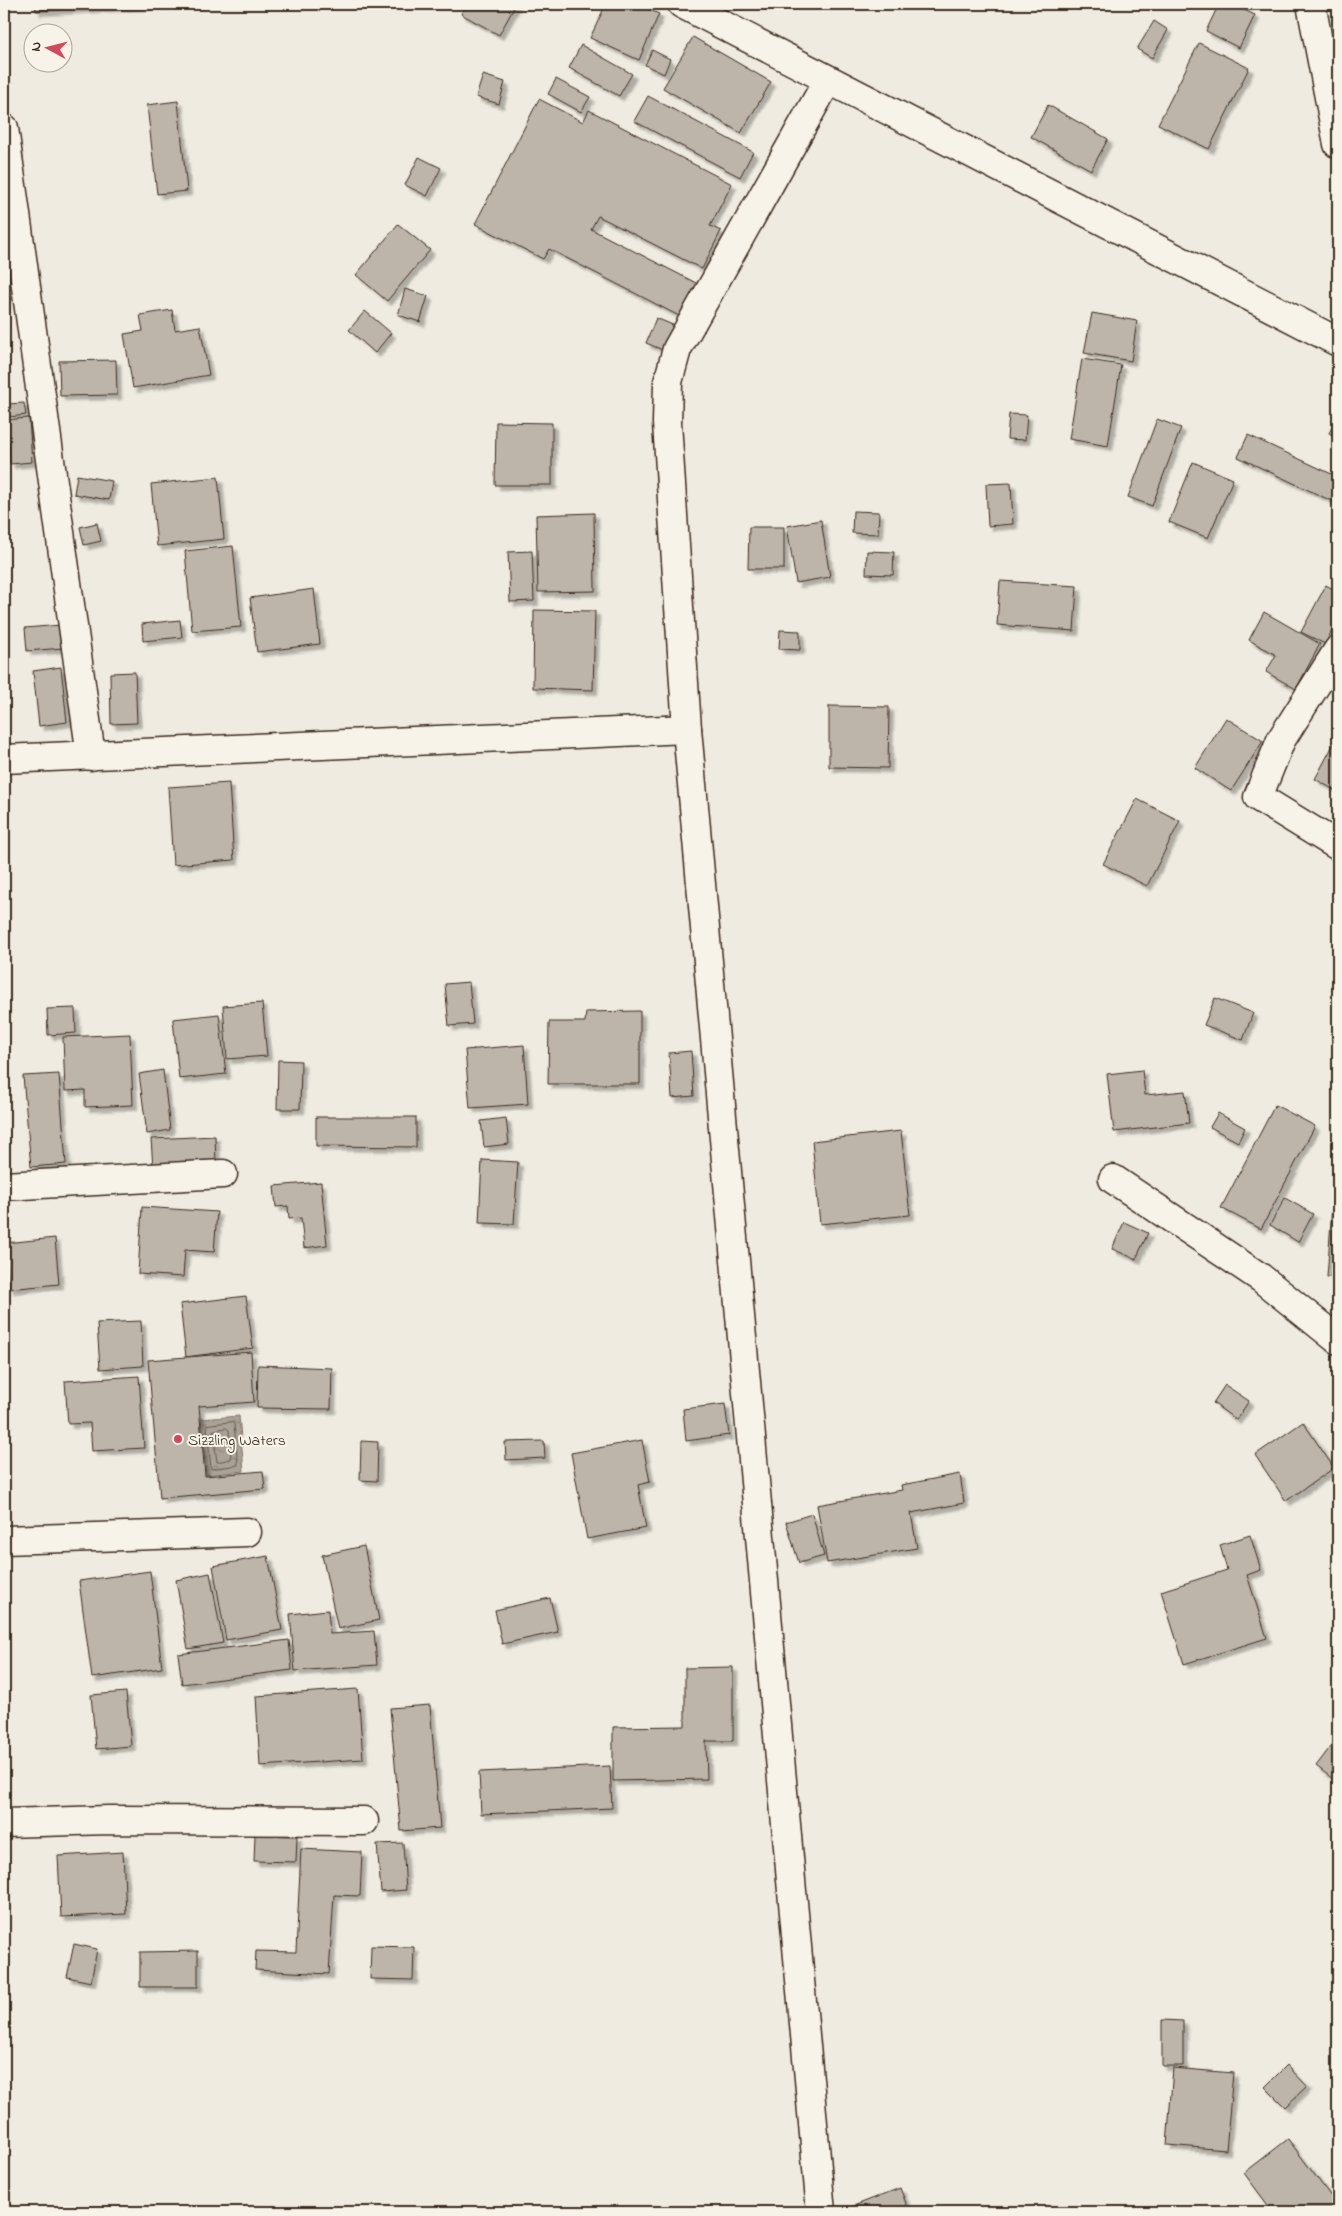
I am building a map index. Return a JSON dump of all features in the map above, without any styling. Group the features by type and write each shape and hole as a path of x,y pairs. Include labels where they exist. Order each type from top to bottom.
{"street":[{"path":"682,4 1338,342"},
{"path":"1311,4 1338,144"},
{"path":"821,2212 687,729 667,423 668,382 677,349 828,80"},
{"path":"4,128 90,756"},
{"path":"1338,650 1282,740 1258,797 1338,846"},
{"path":"4,759 687,729"},
{"path":"4,1186 222,1174"},
{"path":"1113,1179 1261,1278 1338,1340"},
{"path":"4,1540 247,1532"},
{"path":"4,1823 109,1820 364,1821"}],"water":[{"path":"239,1416 244,1471 206,1475 201,1419"}],"building":[{"path":"35,4 147,4 147,5 36,11"},
{"path":"466,4 516,4 499,35 461,14"},
{"path":"606,4 636,4 659,14 639,60 590,38"},
{"path":"1219,4 1231,4 1255,15 1239,48 1206,31"},
{"path":"1154,21 1168,30 1152,58 1137,49"},
{"path":"693,37 771,82 741,133 663,88"},
{"path":"1199,43 1249,68 1209,149 1158,124"},
{"path":"581,45 632,74 619,96 569,68"},
{"path":"652,50 670,59 664,74 645,65"},
{"path":"483,75 505,82 499,104 476,97"},
{"path":"556,79 590,97 581,112 548,94"},
{"path":"648,96 753,152 740,177 634,121"},
{"path":"539,99 583,122 589,110 732,184 710,226 721,231 702,269 598,216 591,229 698,284 681,317 549,249 543,259 475,224"},
{"path":"178,101 187,191 157,194 147,105"},
{"path":"1048,105 1108,139 1091,170 1031,137"},
{"path":"419,157 441,168 427,196 405,185"},
{"path":"398,224 430,250 387,301 356,275"},
{"path":"405,289 428,296 420,322 398,315"},
{"path":"172,310 175,330 200,326 209,375 133,388 124,334 143,331 140,315"},
{"path":"365,311 391,333 375,353 349,330"},
{"path":"1092,313 1137,321 1131,361 1084,353"},
{"path":"656,318 675,326 665,351 646,343"},
{"path":"1082,359 1121,365 1108,446 1069,439"},
{"path":"116,360 117,395 60,396 59,361"},
{"path":"24,403 26,415 9,417 7,404"},
{"path":"1009,414 1027,415 1025,440 1007,439"},
{"path":"1338,416 1338,438 1329,433"},
{"path":"29,418 32,462 10,464 9,442 4,443 4,420"},
{"path":"1157,419 1181,428 1152,506 1128,497"},
{"path":"496,422 552,423 552,485 495,485"},
{"path":"1248,435 1338,477 1338,504 1238,457"},
{"path":"1193,462 1233,479 1208,538 1169,522"},
{"path":"77,475 112,481 109,500 74,494"},
{"path":"218,477 224,539 157,546 151,484"},
{"path":"1011,483 1013,524 988,526 986,484"},
{"path":"853,511 879,512 878,534 852,533"},
{"path":"594,513 595,591 538,592 536,515"},
{"path":"821,520 830,577 796,583 787,526"},
{"path":"97,523 101,541 84,545 80,527"},
{"path":"749,527 784,527 784,569 748,569"},
{"path":"233,546 241,627 192,631 185,551"},
{"path":"532,551 534,601 510,602 508,552"},
{"path":"867,551 894,552 893,575 866,574"},
{"path":"1000,581 1077,586 1074,631 997,625"},
{"path":"1326,585 1338,592 1338,619 1325,644 1301,632"},
{"path":"314,589 320,644 257,652 250,598"},
{"path":"534,610 595,611 593,690 533,688"},
{"path":"1264,612 1320,644 1296,689 1266,672 1276,655 1249,640"},
{"path":"180,620 182,637 143,641 142,624"},
{"path":"61,625 63,648 27,651 25,628"},
{"path":"780,630 800,631 800,650 779,649"},
{"path":"61,667 67,722 39,726 33,671"},
{"path":"135,672 137,723 111,724 110,673"},
{"path":"829,706 889,707 888,768 829,767"},
{"path":"1226,718 1263,741 1231,791 1195,768"},
{"path":"1338,736 1338,792 1315,779"},
{"path":"229,783 234,860 173,865 168,787"},
{"path":"1137,799 1180,821 1147,886 1103,864"},
{"path":"469,982 473,1024 449,1026 445,984"},
{"path":"1215,998 1253,1013 1243,1040 1204,1025"},
{"path":"262,1003 267,1056 227,1059 223,1006"},
{"path":"75,1008 76,1033 48,1035 47,1009"},
{"path":"640,1011 640,1084 548,1084 549,1022 585,1022 586,1012"},
{"path":"219,1014 226,1074 179,1079 173,1019"},
{"path":"130,1034 133,1105 85,1107 85,1090 65,1091 63,1037"},
{"path":"524,1045 528,1104 470,1108 465,1050"},
{"path":"691,1051 694,1096 672,1098 669,1053"},
{"path":"278,1060 301,1061 300,1109 277,1109"},
{"path":"163,1070 170,1130 147,1134 139,1074"},
{"path":"1142,1070 1145,1095 1185,1091 1189,1123 1114,1132 1107,1074"},
{"path":"59,1074 66,1164 31,1167 23,1076"},
{"path":"1275,1105 1315,1126 1261,1229 1221,1208"},
{"path":"1218,1113 1245,1128 1238,1142 1210,1127"},
{"path":"316,1117 416,1117 416,1147 316,1146"},
{"path":"506,1118 509,1144 484,1147 481,1121"},
{"path":"901,1131 910,1215 820,1224 812,1141"},
{"path":"215,1136 216,1164 153,1167 151,1139"},
{"path":"482,1160 518,1162 514,1224 479,1223"},
{"path":"321,1182 327,1245 304,1248 301,1218 289,1219 288,1206 276,1207 274,1186"},
{"path":"1285,1198 1313,1214 1298,1242 1270,1225"},
{"path":"142,1207 217,1212 214,1252 185,1250 183,1277 138,1274"},
{"path":"1332,1207 1338,1207 1338,1278 1327,1277"},
{"path":"1124,1222 1148,1233 1136,1259 1112,1249"},
{"path":"55,1238 59,1284 9,1289 5,1243"},
{"path":"246,1296 253,1348 186,1357 180,1304"},
{"path":"141,1321 143,1366 100,1369 97,1323"},
{"name":"Sizzling Waters","path":"251,1352 254,1402 199,1406 205,1476 263,1471 265,1489 160,1498 148,1360"},
{"path":"258,1365 332,1368 331,1409 257,1408"},
{"path":"139,1376 144,1448 92,1451 90,1423 68,1424 65,1381"},
{"path":"1225,1385 1249,1401 1236,1420 1213,1403"},
{"path":"725,1404 729,1435 686,1441 683,1409"},
{"path":"1303,1422 1334,1468 1286,1501 1255,1455"},
{"path":"642,1440 650,1482 638,1485 646,1528 587,1539 571,1453"},
{"path":"361,1441 378,1442 377,1481 360,1480"},
{"path":"544,1441 545,1458 506,1460 505,1442"},
{"path":"960,1474 964,1503 911,1513 917,1548 827,1563 817,1505 902,1490 901,1485"},
{"path":"812,1514 824,1556 799,1563 786,1522"},
{"path":"1250,1535 1261,1570 1247,1575 1267,1638 1184,1664 1161,1591 1227,1570 1220,1545"},
{"path":"364,1546 379,1620 338,1629 322,1555"},
{"path":"268,1556 282,1630 226,1640 213,1566"},
{"path":"150,1571 162,1668 92,1678 79,1581"},
{"path":"210,1573 223,1643 188,1649 176,1580"},
{"path":"550,1598 558,1632 502,1644 495,1610"},
{"path":"328,1610 330,1634 374,1631 377,1665 295,1671 290,1614"},
{"path":"289,1640 292,1670 182,1684 178,1654"},
{"path":"733,1667 733,1741 706,1741 707,1779 613,1781 613,1727 685,1726 685,1668"},
{"path":"358,1689 363,1759 260,1766 256,1696"},
{"path":"126,1692 131,1746 96,1749 91,1695"},
{"path":"430,1705 440,1828 401,1831 390,1708"},
{"path":"1338,1737 1338,1783 1316,1766"},
{"path":"610,1766 612,1808 481,1814 479,1772"},
{"path":"255,1835 297,1836 296,1862 254,1861"},
{"path":"403,1843 406,1890 381,1892 377,1844"},
{"path":"301,1849 362,1852 360,1896 334,1895 329,1974 255,1970 256,1951 296,1952"},
{"path":"123,1852 126,1914 61,1917 58,1856"},
{"path":"74,1944 97,1949 91,1982 67,1977"},
{"path":"371,1946 414,1947 413,1980 370,1979"},
{"path":"198,1951 198,1987 140,1987 140,1952"},
{"path":"1162,2020 1183,2021 1183,2066 1162,2066"},
{"path":"1287,2065 1307,2086 1285,2107 1265,2087"},
{"path":"1173,2068 1233,2073 1226,2150 1167,2145"},
{"path":"1288,2139 1338,2206 1338,2212 1273,2212 1244,2173"},
{"path":"900,2188 907,2206 891,2212 853,2212 851,2207"}],"place":[{"name":"Sizzling Waters","path":"178,1439"}]}
